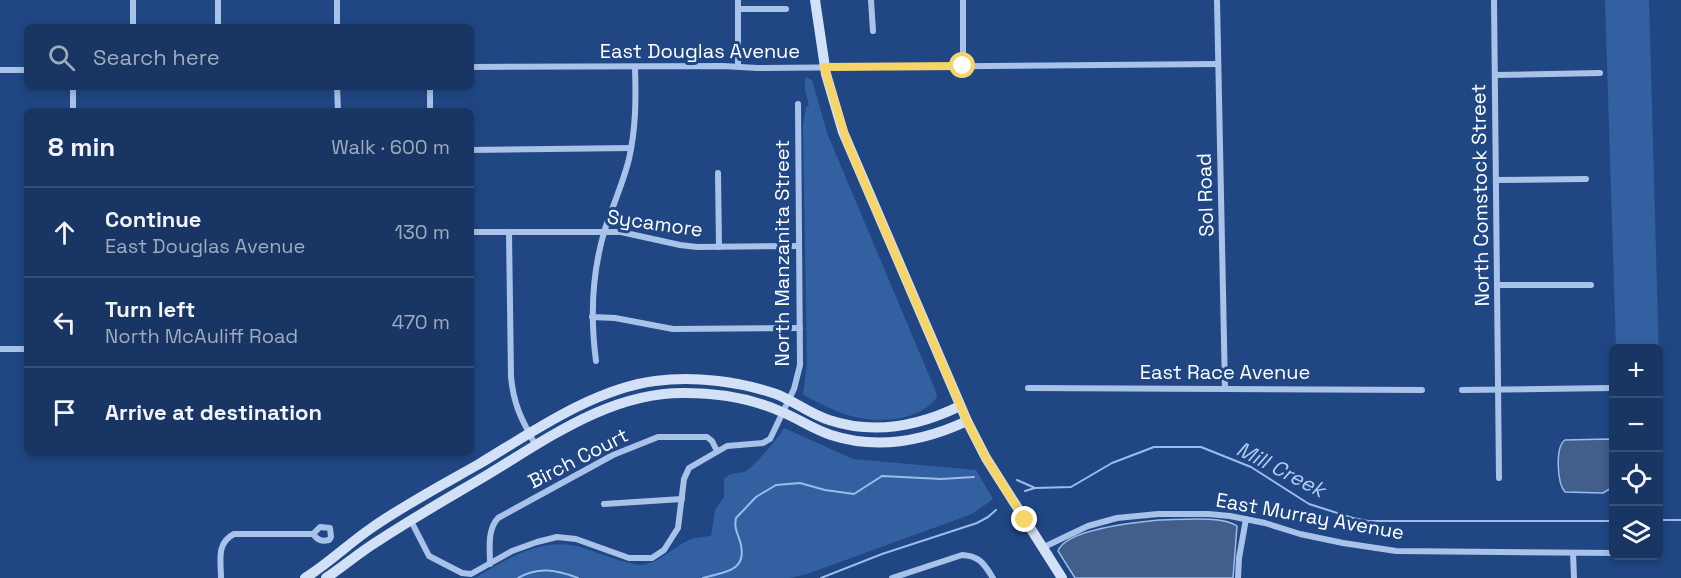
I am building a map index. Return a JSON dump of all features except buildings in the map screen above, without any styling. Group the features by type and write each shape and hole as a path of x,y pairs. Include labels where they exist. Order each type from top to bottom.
{"street":[{"path":"133,0 133,24"},
{"path":"218,0 218,24"},
{"path":"337,0 337,24"},
{"path":"738,0 738,66"},
{"path":"815,0 824,67 847,142 967,421 986,458 1062,578"},
{"path":"872,0 873,31"},
{"path":"963,0 963,66"},
{"name":"Sol Road","path":"1217,0 1225,388"},
{"name":"North Comstock Street","path":"1494,0 1499,478"},
{"path":"738,9 786,9"},
{"name":"East Douglas Avenue","path":"474,67 738,66 757,68 1218,64"},
{"path":"596,361 592,317 594,276 604,231 623,181 631,148 635,119 635,67"},
{"path":"0,70 24,70"},
{"path":"1495,75 1600,73"},
{"path":"73,90 73,108"},
{"path":"337,90 338,108"},
{"path":"430,90 430,108"},
{"name":"North Manzanita Street","path":"717,451 728,446 766,442 774,433 798,376 800,328 798,104"},
{"path":"474,150 631,148"},
{"path":"718,172 718,247"},
{"path":"1496,180 1586,179"},
{"name":"Sycamore","path":"474,232 604,231 639,235 680,245 799,246"},
{"path":"509,232 510,377 517,411 536,446"},
{"path":"1498,285 1591,285"},
{"path":"592,317 615,318 673,329 800,328"},
{"path":"0,349 24,349"},
{"path":"304,578 322,568 382,520 530,434 607,394 653,381 720,382 775,394 828,420 858,427 912,425 960,406"},
{"name":"East Race Avenue","path":"1028,388 1422,390"},
{"path":"1462,390 1609,388"},
{"path":"326,578 378,541 536,446 604,409 624,401 664,393 730,396 783,412 832,436 871,443 935,435 967,421"},
{"name":"Birch Court","path":"490,564 490,531 498,518 614,455 658,437 706,437 712,441 717,451"},
{"path":"411,521 429,556 462,573 471,574 512,551 557,537 576,539 629,558 652,558 664,550 678,528 684,479 689,468 717,451"},
{"path":"604,504 682,499"},
{"name":"East Murray Avenue","path":"1044,547 1072,532 1102,521 1137,515 1208,514 1246,519 1319,538 1396,550 1609,553"},
{"path":"1238,578 1246,519"},
{"path":"221,578 221,548 228,537 239,534 313,534"},
{"path":"1574,553 1574,578"},
{"path":"892,578 962,555 983,561 993,578"}],"shaded area":[{"path":"1605,0 1649,0 1659,344 1616,344"},
{"path":"805,77 812,80 827,133 936,392 937,397 930,405 910,415 888,420 865,419 835,410 803,395 807,364 803,126 806,107 809,105 805,91"},
{"path":"784,428 853,459 976,470 993,499 972,514 807,574 790,578 475,578 514,556 554,544 583,548 641,565 655,561 692,539 711,536 715,510 724,497 724,479 729,475 749,469"},
{"path":"1609,439 1609,489 1603,493 1565,492 1560,481 1558,457 1565,440"},
{"path":"1211,519 1237,526 1233,578 1075,578 1058,551 1064,543 1088,532 1159,520"}],"waterway":[{"name":"Mill Creek","path":"1017,480 1035,488 1071,487 1112,463 1154,447 1201,447 1251,467 1309,504 1368,521 1609,521"},
{"name":"Mill Creek","path":"703,578 726,572 738,565 742,551 736,518 756,497 776,485 800,483 825,490 854,494 882,476 941,479 974,477"},
{"name":"Mill Creek","path":"1025,491 1035,488"},
{"path":"821,578 882,554 977,523 996,510"},
{"name":"Mill Creek","path":"1663,520 1681,520"},
{"name":"Mill Creek","path":"518,578 525,574 548,570 578,578"}],"route":[{"path":"963,66 824,67 847,142 967,421 986,458 1025,520"}]}
